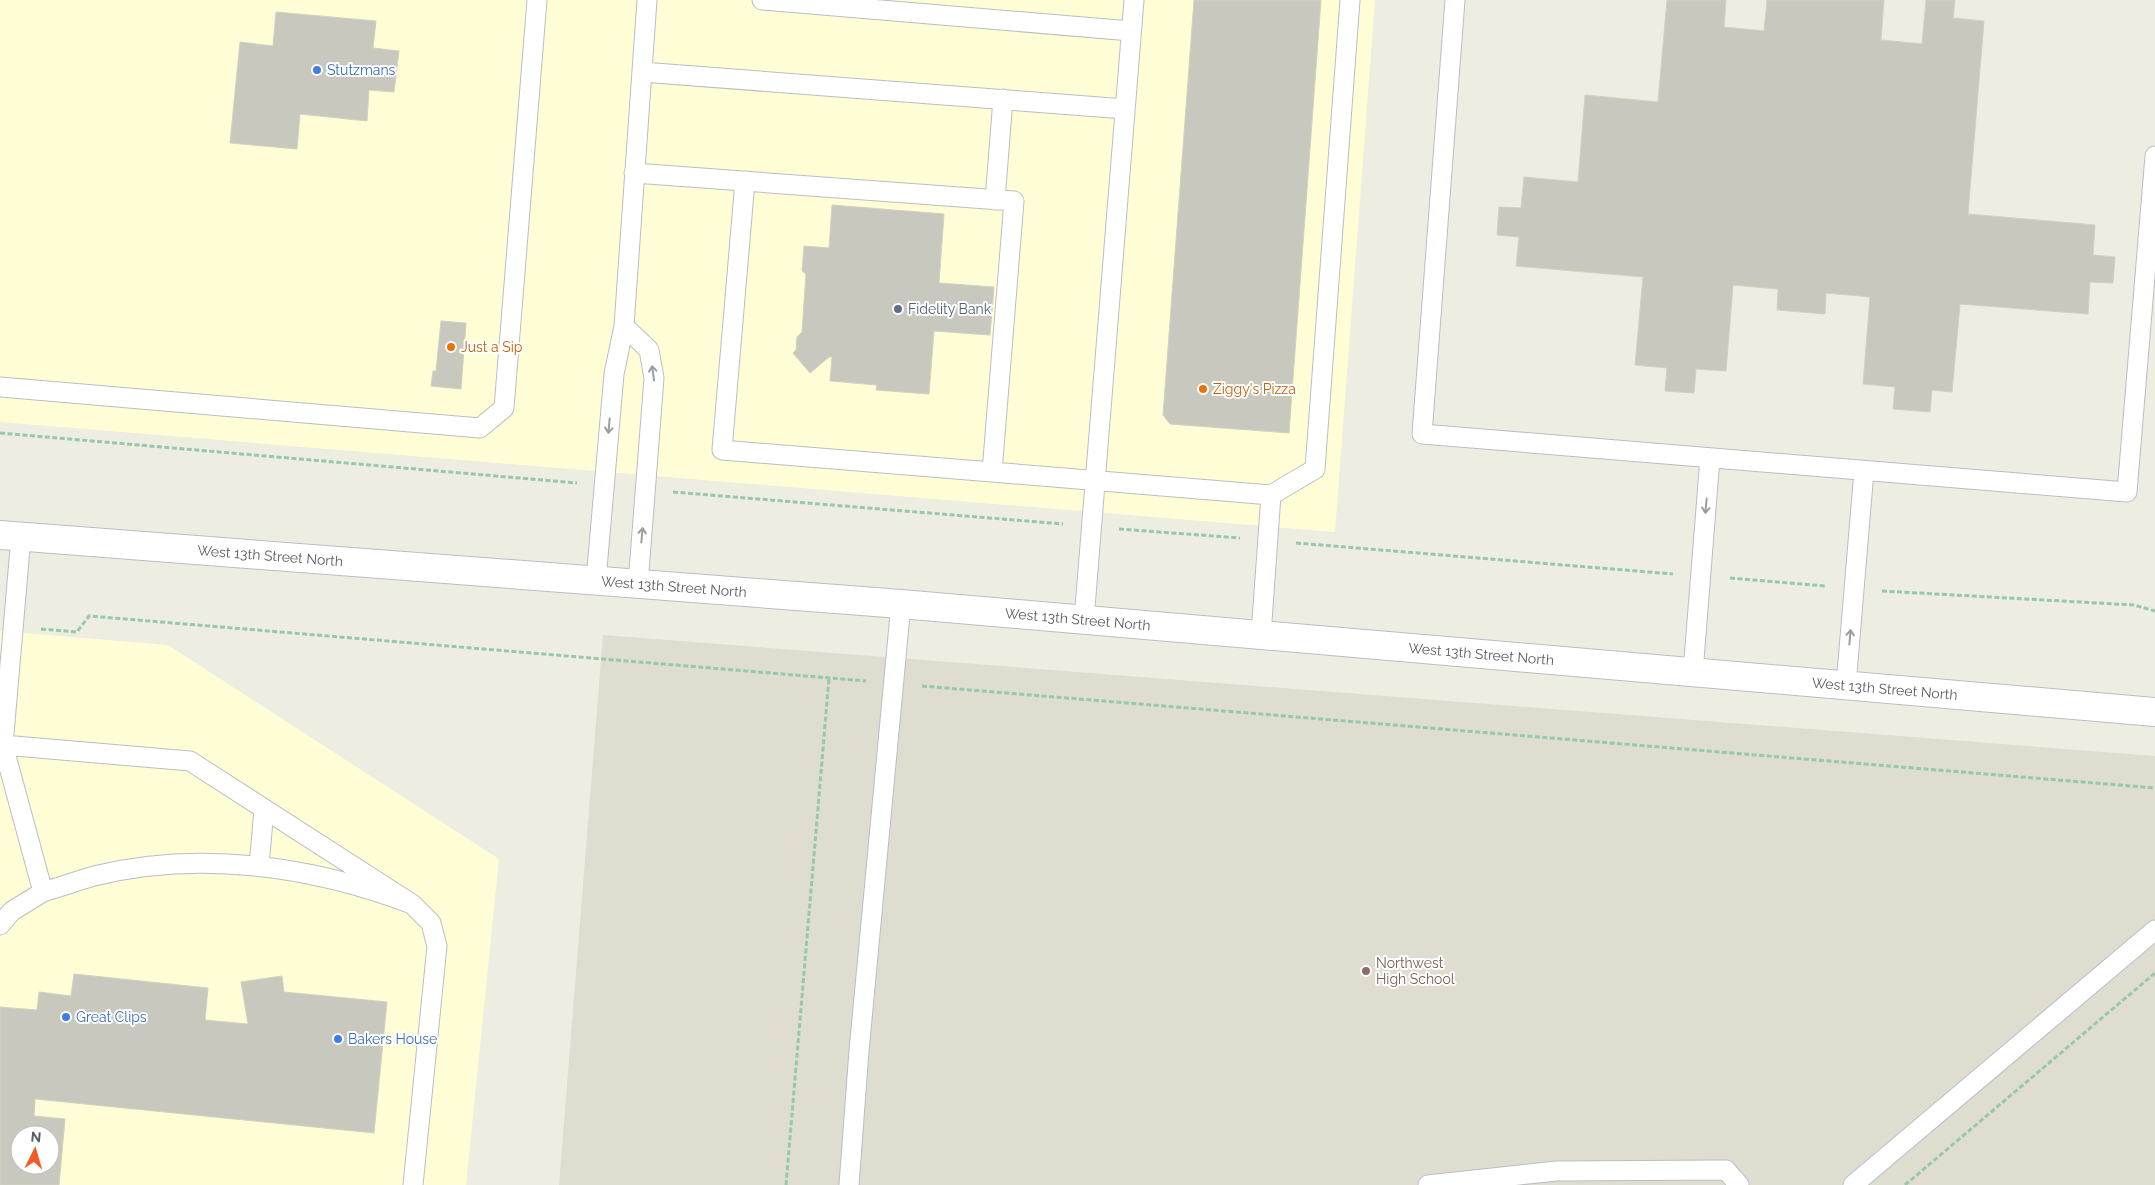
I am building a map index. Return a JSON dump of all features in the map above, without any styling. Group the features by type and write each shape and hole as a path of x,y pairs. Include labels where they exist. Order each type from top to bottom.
{"street":[{"name":"West 13th Street North","path":"11,536 901,604 2155,712"}],"lane":[{"path":"0,387 480,428 504,408 537,0"},
{"path":"596,580 614,374 624,326 647,0"},
{"path":"762,0 1131,31"},
{"path":"1084,620 1134,0"},
{"path":"745,181 722,450 1271,496 1315,469 1350,0"},
{"path":"1455,0 1422,434 2127,492 2155,156"},
{"path":"642,72 1125,109"},
{"path":"995,200 1003,99"},
{"path":"634,172 1014,202 992,472"},
{"path":"624,326 649,350 654,378 638,584"},
{"path":"1693,672 1710,458"},
{"path":"1846,685 1864,470"},
{"path":"1261,635 1271,496"},
{"path":"11,536 13,627 3,709 1,747 43,892"},
{"path":"849,1185 859,1051 901,604"},
{"path":"1,747 190,761 412,904 431,923 437,946 413,1185"},
{"path":"259,866 264,808"},
{"path":"0,925 12,911 43,892 95,876 152,866 207,863 259,866 312,873 367,887 412,904"},
{"path":"1853,1185 2155,930"},
{"path":"1428,1185 1556,1171 1726,1170 1739,1185"}],"path":[{"path":"13,627 77,632 88,616 2155,788"},
{"path":"786,1185 829,678"},
{"path":"1905,1185 2155,973"}],"shaded area":[{"path":"0,0 1375,0 1335,532 0,422"},
{"path":"0,631 168,645 499,859 466,1185 0,1185"},
{"name":"Northwest High School","path":"603,635 2155,756 2155,1185 559,1185"}],"building":[{"path":"1194,0 1321,0 1289,433 1170,424 1163,415"},
{"path":"1667,0 1726,0 1724,27 1764,31 1767,0 1884,0 1881,40 1922,44 1926,0 1955,0 1953,18 1984,21 1968,214 2095,225 2093,255 2115,257 2113,283 2090,282 2088,314 1960,304 1952,392 1932,390 1930,412 1893,409 1895,387 1863,384 1870,297 1826,293 1825,314 1777,310 1778,289 1733,285 1726,371 1696,369 1694,393 1665,391 1667,368 1635,365 1643,277 1516,266 1519,237 1497,235 1499,207 1521,208 1524,177 1578,182 1585,95 1658,102"},
{"name":"Stutzmans","path":"276,12 376,21 373,48 399,51 394,92 369,90 367,121 300,114 297,149 230,143 240,42 273,46"},
{"name":"Fidelity Bank","path":"832,205 944,214 939,283 994,287 990,335 934,331 929,394 876,390 877,385 830,381 832,357 829,357 810,373 793,353 796,350 797,337 802,332 806,274 802,271 804,246 829,248"},
{"name":"Just a Sip","path":"441,321 466,323 461,389 431,386 433,371 436,371"},
{"path":"74,974 208,988 205,1020 248,1024 241,982 282,976 284,992 387,1002 374,1133 35,1099 34,1116 65,1119 60,1174 60,1125 10,1125 10,1175 60,1175 59,1185 0,1185 0,1007 37,1010 39,992 71,996"}],"place":[{"name":"Stutzmans","path":"317,70"},
{"name":"Fidelity Bank","path":"898,309"},
{"name":"Just a Sip","path":"451,347"},
{"name":"Ziggy's Pizza","path":"1203,389"},
{"name":"Northwest High School","path":"1366,971"},
{"name":"Great Clips","path":"66,1017"},
{"name":"Bakers House","path":"338,1039"}]}
